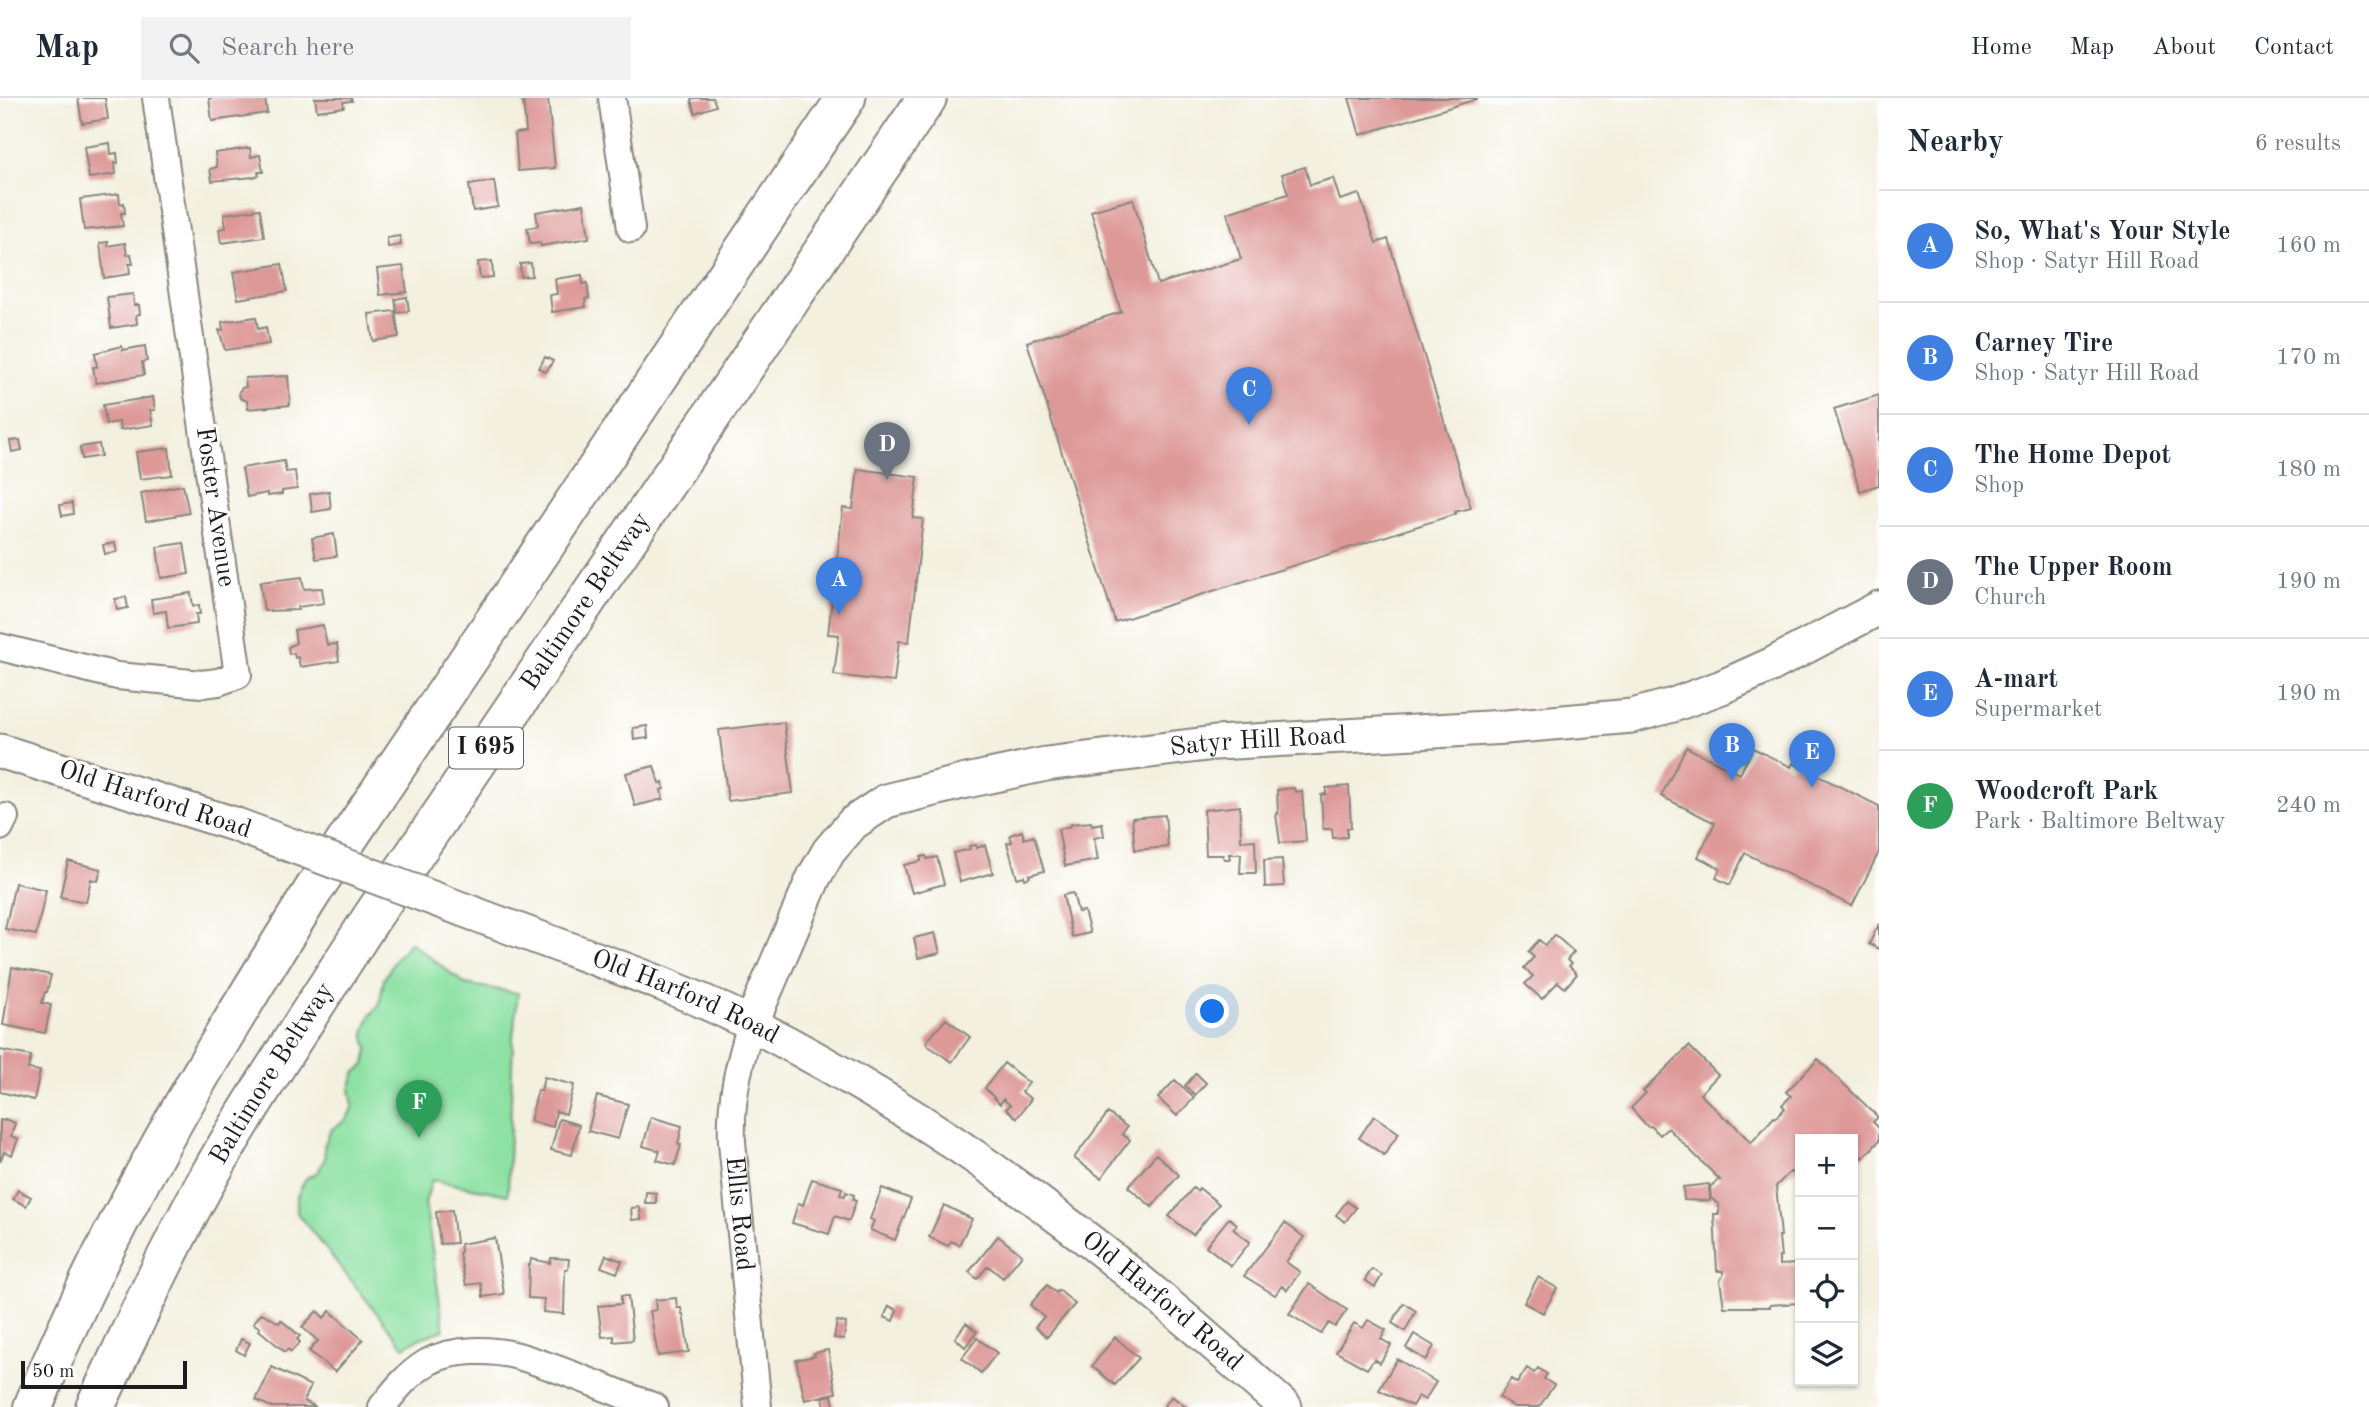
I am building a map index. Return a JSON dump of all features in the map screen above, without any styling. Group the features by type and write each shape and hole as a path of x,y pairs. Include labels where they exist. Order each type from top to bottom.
{"highway":[{"name":"I 695","path":"33,1407 100,1259 170,1127 247,995 324,874 845,99"},
{"name":"Baltimore Beltway","path":"95,1407 153,1286 216,1165 296,1036 370,920 925,103"}],"street":[{"name":"Foster Avenue","path":"0,647 117,676 202,684 239,675 156,98"},
{"path":"612,98 631,229"},
{"name":"Satyr Hill Road","path":"751,1024 814,877 829,851 853,823 886,801 1046,764 1203,744 1506,727 1632,716 1673,705 1722,687 1771,665 1879,608"},
{"name":"Old Harford Road","path":"0,751 234,824 686,995 751,1024 925,1124 1014,1185 1129,1273 1285,1407"},
{"name":"Ellis Road","path":"751,1024 737,1074 731,1110 758,1407"},
{"path":"382,1407 402,1381 429,1361 464,1353 484,1352 517,1356 655,1407"}],"green space":[{"path":"410,942 465,984 518,993 513,1037 508,1195 432,1180 425,1203 444,1330 404,1347 297,1213 297,1196 306,1178 318,1172 325,1158 324,1146 331,1130 347,1119 353,1106 350,1089 355,1073 365,1065 368,1049 364,1033 370,1016 379,1005 384,979 396,958"}],"building":[{"path":"78,98 105,98 108,119 82,123"},
{"path":"209,98 265,98 267,113 212,121"},
{"path":"315,98 351,98 352,101 343,102 344,107 317,111"},
{"path":"523,98 548,98 555,168 518,171 515,133 526,132"},
{"path":"713,98 716,106 695,113 691,100"},
{"path":"1349,98 1477,98 1477,99 1360,135"},
{"path":"110,143 111,154 117,153 116,174 89,178 84,147"},
{"path":"250,148 251,157 260,155 263,172 258,172 259,175 254,177 212,181 210,169 217,167 215,153"},
{"path":"1305,167 1310,185 1333,178 1340,200 1359,194 1376,243 1388,239 1471,508 1115,622 1027,342 1121,312 1091,211 1133,199 1158,284 1241,259 1227,213 1288,194 1282,174"},
{"path":"494,181 498,207 473,211 469,185"},
{"path":"119,194 120,204 124,203 125,213 121,213 123,226 84,230 80,199"},
{"path":"584,204 589,238 541,246 540,243 530,244 527,228 538,226 536,212"},
{"path":"260,209 264,237 221,243 219,229 226,228 224,214"},
{"path":"400,236 401,245 388,247 387,238"},
{"path":"108,242 108,246 125,243 127,255 131,254 133,264 129,264 130,274 104,278 100,243"},
{"path":"492,261 493,277 480,278 478,262"},
{"path":"531,263 532,276 521,277 520,264"},
{"path":"282,264 287,291 238,299 233,272"},
{"path":"403,266 407,292 380,295 377,269"},
{"path":"582,275 583,284 587,283 589,298 585,299 586,307 552,312 550,295 557,294 555,279"},
{"path":"133,294 134,305 139,305 137,324 111,328 107,297"},
{"path":"407,297 409,311 397,313 395,299"},
{"path":"395,311 399,337 373,341 369,314"},
{"path":"256,317 258,329 266,327 269,344 225,350 219,330 223,330 222,322"},
{"path":"122,346 123,350 145,346 147,361 142,362 144,375 96,383 93,367 97,367 95,353"},
{"path":"545,357 553,361 546,372 539,368"},
{"path":"288,376 290,405 248,409 247,401 240,398 239,392 246,387 245,378"},
{"path":"1879,395 1879,485 1860,491 1834,409"},
{"path":"153,397 155,410 150,410 153,425 120,430 119,422 106,424 103,405"},
{"path":"20,440 22,450 12,452 10,441"},
{"path":"99,444 101,456 82,459 80,447"},
{"path":"169,448 172,475 140,479 136,452"},
{"path":"284,461 286,472 295,471 297,489 282,491 282,494 267,496 267,493 247,497 242,468"},
{"path":"858,469 918,477 913,518 923,519 909,642 899,641 894,682 834,675 839,635 828,634 843,508 853,509"},
{"path":"183,485 189,513 146,521 141,493"},
{"path":"329,491 331,509 312,512 310,494"},
{"path":"72,503 73,514 62,516 60,505"},
{"path":"334,534 337,556 316,559 312,538"},
{"path":"115,543 117,552 105,554 103,545"},
{"path":"184,543 189,574 161,578 157,547"},
{"path":"302,577 304,589 322,588 324,603 298,607 298,610 264,611 260,582"},
{"path":"191,593 193,606 199,605 197,624 168,628 166,611 153,613 151,599"},
{"path":"126,597 128,608 117,610 115,599"},
{"path":"323,625 327,645 337,644 339,661 300,667 298,657 295,658 294,653 289,654 288,647 296,643 294,630"},
{"path":"784,722 793,793 728,801 719,730"},
{"path":"647,726 648,738 634,740 633,728"},
{"path":"1686,747 1740,774 1753,748 1791,767 1793,763 1879,806 1879,852 1852,906 1745,853 1730,885 1716,878 1720,868 1698,857 1715,823 1661,796"},
{"path":"654,766 659,783 663,782 663,799 635,806 626,773"},
{"path":"1349,786 1351,828 1347,828 1347,837 1333,838 1332,829 1323,829 1321,795 1326,794 1326,788"},
{"path":"1294,788 1295,792 1302,791 1306,841 1280,843 1276,814 1277,790"},
{"path":"1240,806 1241,841 1255,840 1256,873 1240,873 1241,854 1229,854 1230,859 1224,859 1223,855 1206,855 1204,810"},
{"path":"1165,815 1168,847 1135,850 1132,818"},
{"path":"1091,822 1092,825 1102,823 1104,836 1094,838 1098,860 1065,866 1058,829 1071,824"},
{"path":"1022,831 1024,839 1034,836 1044,871 1029,875 1030,877 1025,879 1024,876 1017,878 1007,843 1012,842 1010,835"},
{"path":"976,845 976,848 985,845 993,873 960,882 953,853"},
{"path":"926,856 927,859 937,857 944,884 912,893 904,865 921,861 921,857"},
{"path":"1282,859 1284,886 1265,887 1264,860"},
{"path":"68,861 101,869 98,881 91,879 86,902 60,897"},
{"path":"15,883 46,890 36,935 5,929"},
{"path":"1073,893 1078,912 1084,911 1090,933 1072,937 1063,895"},
{"path":"1879,924 1879,949 1869,944"},
{"path":"935,933 940,953 918,958 914,938"},
{"path":"1555,935 1574,952 1567,960 1577,974 1565,988 1558,982 1542,999 1525,984 1533,976 1524,968 1534,957 1528,952 1539,940 1545,945"},
{"path":"12,967 51,975 42,1003 51,1005 45,1033 3,1025"},
{"path":"946,1019 970,1037 952,1062 926,1042"},
{"path":"1689,1046 1718,1075 1700,1094 1751,1143 1785,1108 1782,1105 1791,1096 1786,1092 1818,1059 1878,1117 1873,1122 1879,1128 1879,1141 1863,1158 1858,1153 1858,1134 1795,1134 1795,1170 1776,1186 1781,1236 1779,1265 1795,1264 1795,1303 1770,1307 1724,1307 1720,1280 1723,1271 1717,1271 1714,1214 1719,1214 1719,1205 1711,1198 1710,1187 1720,1180 1668,1128 1660,1135 1651,1126 1648,1127 1631,1108 1646,1093 1643,1091"},
{"path":"0,1050 31,1056 28,1069 40,1071 34,1100 0,1092"},
{"path":"1004,1063 1029,1083 1022,1092 1031,1099 1017,1118 1006,1109 1010,1105 1003,1099 1000,1104 985,1088"},
{"path":"1196,1073 1206,1083 1195,1095 1185,1086"},
{"path":"544,1077 574,1085 566,1114 556,1111 553,1127 530,1121"},
{"path":"1175,1080 1194,1098 1177,1116 1158,1098"},
{"path":"597,1096 628,1104 618,1139 588,1131"},
{"path":"1108,1113 1127,1127 1122,1134 1130,1140 1101,1178 1074,1158"},
{"path":"1374,1116 1399,1133 1384,1155 1359,1138"},
{"path":"651,1117 682,1126 678,1145 681,1145 675,1165 657,1160 660,1151 643,1146"},
{"path":"559,1119 579,1125 572,1155 551,1150"},
{"path":"0,1120 15,1123 11,1136 18,1139 12,1155 4,1152 0,1162"},
{"path":"1156,1154 1179,1175 1152,1207 1128,1187"},
{"path":"812,1179 842,1188 840,1195 845,1196 846,1192 854,1195 853,1200 856,1201 849,1221 835,1216 829,1234 792,1223 798,1203 803,1205"},
{"path":"1709,1184 1710,1201 1684,1200 1683,1187"},
{"path":"882,1188 911,1199 895,1240 870,1230 874,1221 870,1219"},
{"path":"1193,1188 1197,1191 1199,1188 1219,1204 1193,1235 1169,1216"},
{"path":"18,1190 31,1197 26,1206 13,1199"},
{"path":"646,1192 656,1193 656,1203 645,1203"},
{"path":"1347,1201 1356,1208 1345,1222 1336,1215"},
{"path":"944,1205 972,1219 959,1245 951,1241 948,1246 929,1237"},
{"path":"640,1207 641,1219 632,1220 631,1208"},
{"path":"452,1210 456,1243 440,1244 436,1212"},
{"path":"1229,1218 1237,1224 1233,1229 1250,1242 1231,1266 1206,1246"},
{"path":"1285,1223 1304,1237 1286,1262 1300,1272 1287,1290 1282,1286 1275,1295 1244,1276"},
{"path":"998,1236 1022,1255 1003,1278 988,1266 977,1279 969,1272"},
{"path":"495,1238 504,1294 483,1297 481,1283 466,1285 459,1253 460,1244"},
{"path":"606,1255 622,1261 617,1273 601,1267"},
{"path":"551,1258 569,1259 568,1269 565,1269 564,1314 543,1312 544,1299 528,1298 531,1259 550,1263"},
{"path":"1372,1269 1382,1275 1375,1287 1365,1280"},
{"path":"1538,1277 1557,1288 1543,1313 1524,1303"},
{"path":"1309,1284 1347,1310 1335,1327 1329,1323 1321,1334 1289,1314"},
{"path":"1047,1285 1056,1293 1059,1290 1075,1304 1047,1337 1035,1327 1044,1317 1030,1305"},
{"path":"621,1296 628,1296 633,1340 614,1342 614,1336 602,1337 598,1306 621,1304"},
{"path":"676,1298 677,1308 681,1308 683,1314 689,1352 658,1356 650,1311 656,1310 655,1300"},
{"path":"1404,1303 1416,1311 1405,1331 1392,1323"},
{"path":"889,1306 897,1310 893,1321 884,1317"},
{"path":"317,1311 324,1318 330,1311 363,1340 335,1372 309,1351 318,1341 302,1327"},
{"path":"262,1313 279,1323 281,1320 300,1336 297,1339 300,1342 291,1352 288,1349 285,1352 253,1323"},
{"path":"1368,1320 1386,1330 1381,1339 1391,1345 1380,1363 1374,1359 1367,1369 1336,1352 1354,1323 1363,1328"},
{"path":"837,1321 846,1323 844,1339 834,1338"},
{"path":"966,1323 977,1332 965,1347 955,1338"},
{"path":"1414,1334 1434,1346 1426,1360 1406,1348"},
{"path":"1115,1337 1139,1358 1115,1385 1092,1366"},
{"path":"977,1338 997,1353 981,1373 962,1358"},
{"path":"241,1339 250,1343 244,1355 236,1350"},
{"path":"828,1350 836,1393 805,1400 796,1360"},
{"path":"1397,1359 1436,1382 1425,1400 1418,1396 1412,1406 1379,1390"},
{"path":"272,1367 311,1386 304,1401 316,1407 271,1407 256,1400"},
{"path":"1527,1368 1534,1373 1538,1368 1547,1374 1544,1379 1554,1385 1539,1407 1514,1407 1499,1397 1511,1379 1517,1383"},
{"path":"832,1395 834,1406 825,1407 823,1397"},
{"path":"1172,1396 1183,1405 1188,1407 1163,1407"}],"place":[{"name":"The Home Depot","path":"1249,425"},
{"name":"The Upper Room","path":"887,480"},
{"name":"So, What's Your Style","path":"839,615"},
{"name":"Carney Tire","path":"1732,781"},
{"name":"A-mart","path":"1812,788"},
{"name":"Woodcroft Park","path":"419,1138"}]}
